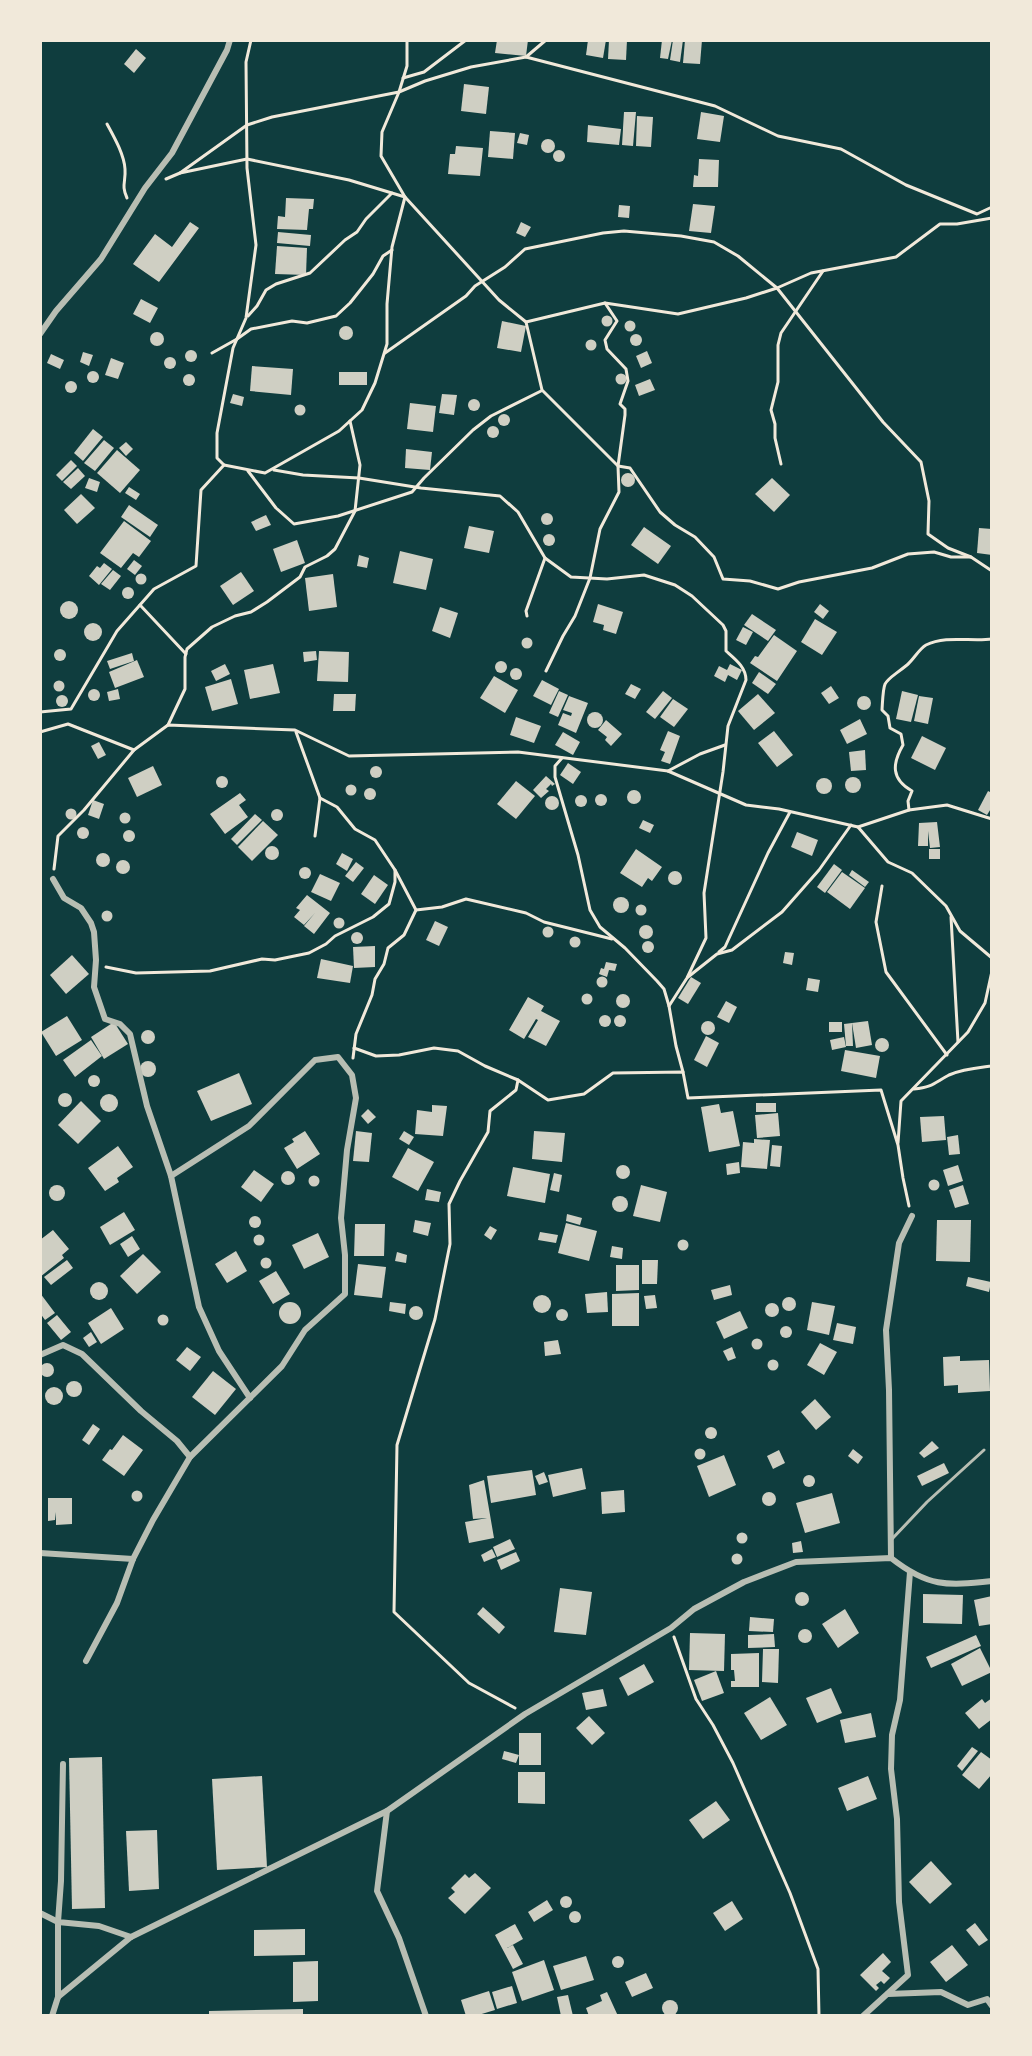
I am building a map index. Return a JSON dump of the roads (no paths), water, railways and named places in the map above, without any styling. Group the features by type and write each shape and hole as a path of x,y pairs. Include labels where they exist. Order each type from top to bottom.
{"street":[{"path":"40,334 56,311 101,260 146,188 172,153 227,50 230,40"},
{"path":"53,879 64,898 81,908 91,923 94,932 94,987 105,1019 120,1024 130,1034 137,1058 138,1075 171,1176 199,1307 219,1351 250,1398"},
{"path":"86,1661 117,1603 133,1559 190,1457 282,1366 305,1330 345,1294 345,1254 341,1218 347,1150 356,1098 351,1075 338,1057 315,1060 249,1126 171,1176"},
{"path":"891,1558 890,1390 886,1330 899,1243 912,1216"},
{"path":"40,1355 63,1345 82,1354 141,1411 177,1441 190,1457"},
{"path":"40,1553 133,1559"},
{"path":"58,1996 131,1937 387,1811 525,1714 671,1628 694,1609 744,1582 796,1562 891,1558 910,1572 939,1584 992,1581"},
{"path":"863,2016 908,1975 899,1902 897,1819 891,1769 892,1735 900,1700 910,1572"},
{"path":"52,2016 58,1996 63,1764"},
{"path":"387,1811 377,1891 399,1938 426,2016"},
{"path":"40,1913 58,1922 99,1926 131,1937"},
{"path":"887,1994 941,1992 968,2005 987,1999 992,2006"}],"lane":[{"path":"891,1540 927,1502 984,1450"}]}
